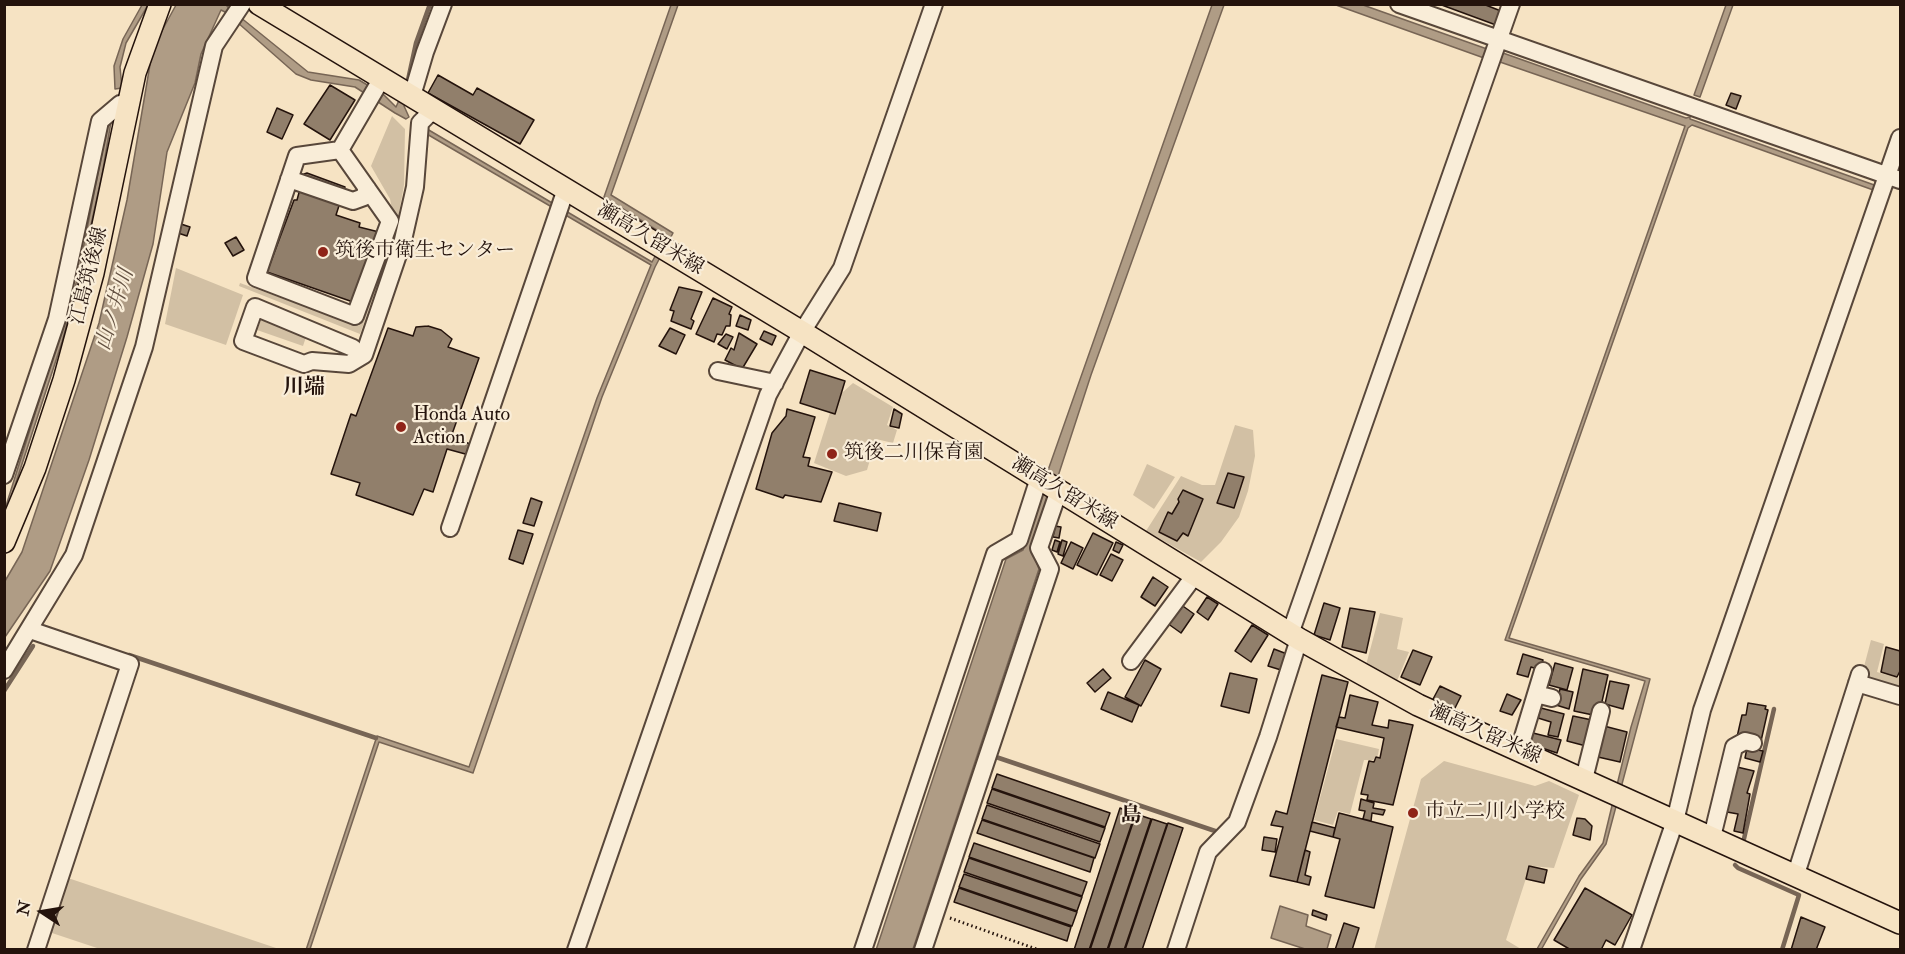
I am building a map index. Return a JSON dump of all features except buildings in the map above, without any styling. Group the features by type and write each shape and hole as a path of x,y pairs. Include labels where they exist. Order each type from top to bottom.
{"main road":[{"name":"江島筑後線","path":"4,542 35,468 64,380 93,273 135,73 160,4"},
{"name":"瀬高久留米線","path":"259,4 434,109 562,202 802,332 1295,636 1418,705 1900,923"}],"street":[{"path":"4,670 30,630 77,544 144,347 214,46 242,4"},
{"path":"412,96 443,4"},
{"path":"576,950 768,395 802,332 842,268 934,4"},
{"path":"1399,4 1894,178"},
{"path":"1176,950 1208,852 1237,822 1241,812 1295,636 1511,4"},
{"path":"340,150 382,78"},
{"path":"4,475 57,319 100,121 120,104 128,105"},
{"path":"353,348 255,307 243,341 304,364 312,361 350,364 364,355 403,240 415,187 420,123 434,109"},
{"path":"1631,950 1675,821 1702,710 1894,178 1900,138"},
{"path":"340,150 390,221 355,316 256,278 297,156 340,150"},
{"path":"289,179 353,201 364,197 367,188"},
{"path":"450,528 562,202"},
{"path":"718,370 775,383"},
{"path":"863,950 995,555 1019,540 1039,478"},
{"path":"924,950 1050,569 1038,548 1059,490"},
{"path":"1131,661 1195,575"},
{"path":"30,630 130,664 36,950"},
{"path":"1519,750 1544,696 1543,671"},
{"path":"1796,874 1858,678 1900,696"},
{"path":"1584,779 1601,711"},
{"path":"1712,837 1734,747 1745,741 1753,743"}],"path":[{"path":"935,913 1039,950"}],"shaded area":[{"path":"392,116 405,129 404,185 395,235 360,334 239,286 240,283 359,326 394,219 390,199 371,166"},
{"path":"176,268 243,295 226,345 165,324"},
{"path":"262,318 307,334 303,346 257,330"},
{"path":"853,383 893,407 887,425 897,430 893,443 876,439 867,470 846,476 814,463 834,400"},
{"path":"1235,425 1253,430 1255,456 1248,491 1239,517 1221,542 1201,562 1146,531 1181,476 1202,485 1215,485"},
{"path":"1147,464 1175,477 1154,509 1133,495"},
{"path":"1380,613 1403,618 1397,649 1409,652 1397,681 1366,665"},
{"path":"1871,640 1884,644 1877,672 1898,678 1900,675 1900,689 1861,678"},
{"path":"1336,739 1379,749 1378,755 1373,760 1364,760 1350,814 1338,811 1333,825 1314,820"},
{"path":"1444,761 1535,786 1549,781 1579,795 1554,868 1530,866 1506,940 1521,949 1374,950 1421,779"},
{"path":"68,878 279,949 100,949 49,932"}],"water":[{"path":"142,5 148,5 126,43 120,67 122,88 115,89 114,66 123,39"},
{"name":"山ノ井川","path":"176,5 226,5 229,8 227,13 221,10 201,54 195,83 167,152 153,244 89,460 50,571 5,637 5,581 22,552 99,323 127,200 153,47"},
{"path":"671,5 678,5 611,195 673,233 655,267 602,397 473,773 379,742 310,949 306,950 377,736 469,767 597,398 651,265 420,130 422,126 652,262 666,236 604,197"},
{"path":"1212,5 1224,5 1091,375 1033,553 1039,569 913,949 876,950 1006,559 1023,550 1040,493"},
{"path":"1336,5 1363,5 1487,49 1484,58"},
{"path":"1726,5 1733,5 1700,97 1694,95"},
{"path":"240,17 308,72 359,80 384,95 396,107 408,80 404,106 409,117 406,119 395,113 355,87 311,80 296,74 237,22"},
{"path":"1503,53 1686,118 1690,117 1690,119 1877,186 1876,191 1692,125 1688,128 1509,638 1650,679 1606,844 1581,879 1541,950 1537,949 1579,876 1603,843 1631,727 1645,681 1505,640 1685,126 1500,62"},
{"path":"108,122 111,122 102,175 79,279 62,342 5,516 5,509 77,280"},
{"path":"1280,906 1308,915 1306,926 1331,935 1327,949 1305,949 1271,938"}],"waterway":[{"path":"408,80 416,43 430,4"},
{"path":"4,691 33,646"},
{"path":"129,655 376,738"},
{"path":"1743,843 1774,709"},
{"path":"993,756 1221,833"},
{"path":"1735,865 1799,895 1782,950"}],"place":[{"name":"筑後市衛生センター","path":"323,252"},
{"name":"Honda Auto Action","path":"401,427"},
{"name":"筑後二川保育園","path":"832,454"},
{"name":"市立二川小学校","path":"1413,813"}],"district":[{"name":"川端","path":"304,388"},
{"name":"島","path":"1131,816"}]}
